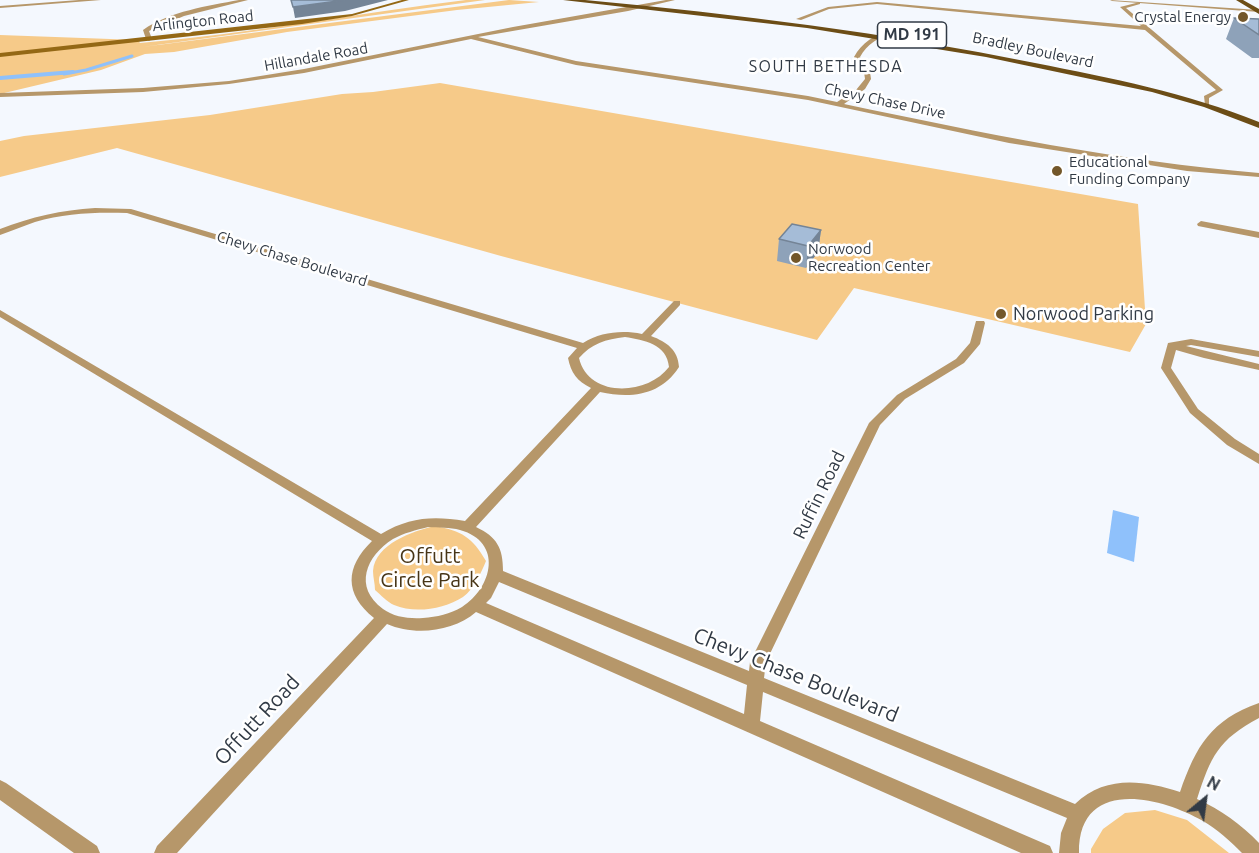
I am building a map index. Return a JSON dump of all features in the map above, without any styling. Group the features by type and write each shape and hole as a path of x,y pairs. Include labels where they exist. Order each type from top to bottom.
{"main road":[{"name":"Arlington Road","path":"0,55 342,16 407,0"},
{"name":"Bradley Boulevard","path":"566,0 632,7 657,2 890,32 1034,58 1259,114"},
{"name":"Bradley Boulevard","path":"614,0 880,36 1008,59 1206,100 1259,124"},
{"path":"1239,0 1259,12"}],"street":[{"path":"0,5 65,0"},
{"path":"0,5 99,0"},
{"path":"149,39 146,30 153,26 195,11 246,0"},
{"path":"657,2 673,0"},
{"path":"1112,0 1122,4 1146,28 1220,90 1206,100"},
{"path":"1122,4 1130,0 1259,12"},
{"path":"799,19 828,8 877,3 1146,28"},
{"path":"1122,4 1138,3 1259,12"},
{"name":"Hillandale Road","path":"0,95 153,91 259,79 345,65 471,37 632,7"},
{"path":"839,105 864,86 868,74 857,57 860,50 890,32"},
{"name":"Chevy Chase Drive","path":"471,37 576,63 756,89 1077,153 1187,169 1259,175"},
{"name":"Chevy Chase Boulevard","path":"6,227 68,212 128,211 582,346"},
{"path":"1201,224 1259,235"},
{"path":"645,337 676,303"},
{"path":"0,313 382,541"},
{"name":"Ruffin Road","path":"751,725 758,662 875,423 901,397 960,361 975,344 980,323"},
{"path":"656,324 655,334 675,361 667,378 653,386 626,391 598,387 586,382 573,367 573,358 582,346 609,336 625,334 645,337 662,344"},
{"path":"1172,345 1191,342 1259,354"},
{"path":"1172,345 1204,356 1259,367"},
{"path":"1172,345 1166,368 1194,411 1231,442 1259,460"},
{"path":"468,526 598,387"},
{"path":"428,522 468,526 482,534 492,544 498,557 497,574 493,585 475,605 454,617 436,623 417,625 382,618 371,610 361,597 357,583 360,568 368,553 395,532 428,522"},
{"name":"Chevy Chase Boulevard","path":"497,574 1078,814"},
{"path":"475,605 1043,853"},
{"name":"Offutt Road","path":"164,853 382,618"},
{"path":"1186,802 1209,745 1230,725 1259,710"},
{"path":"0,789 90,853"},
{"path":"1069,853 1070,831 1078,814 1098,796 1120,789 1147,790 1186,802 1203,810 1230,828 1255,853"}],"green space":[{"path":"466,0 485,0 142,47 509,0 539,2 287,32 174,52 145,54 101,70 0,94 0,35 138,40 140,43 222,34"},
{"path":"440,83 1138,204 1146,324 1130,352 854,288 817,340 501,256 117,148 0,177 0,141 24,136 210,115 342,94"},
{"name":"Offutt Circle Park","path":"435,526 459,533 476,546 486,561 477,580 463,597 447,605 420,610 391,604 375,590 373,571 380,553 406,535"},
{"path":"1155,810 1187,820 1229,853 1091,853 1103,829 1125,813"}],"water":[{"path":"1113,510 1139,517 1134,562 1107,553"}],"building":[{"path":"291,0 345,0 293,7"},
{"path":"1234,18 1259,19 1259,35"},
{"path":"792,224 821,230 808,246 779,239"}],"waterway":[{"path":"64,74 132,56"},
{"path":"0,78 73,72"}],"place":[{"name":"Crystal Energy","path":"1243,17"},
{"name":"Educational Funding Company","path":"1057,171"},
{"name":"Norwood Recreation Center","path":"796,258"},
{"name":"Norwood Parking","path":"1001,314"}],"district":[{"name":"SOUTH BETHESDA","path":"826,67"}]}
